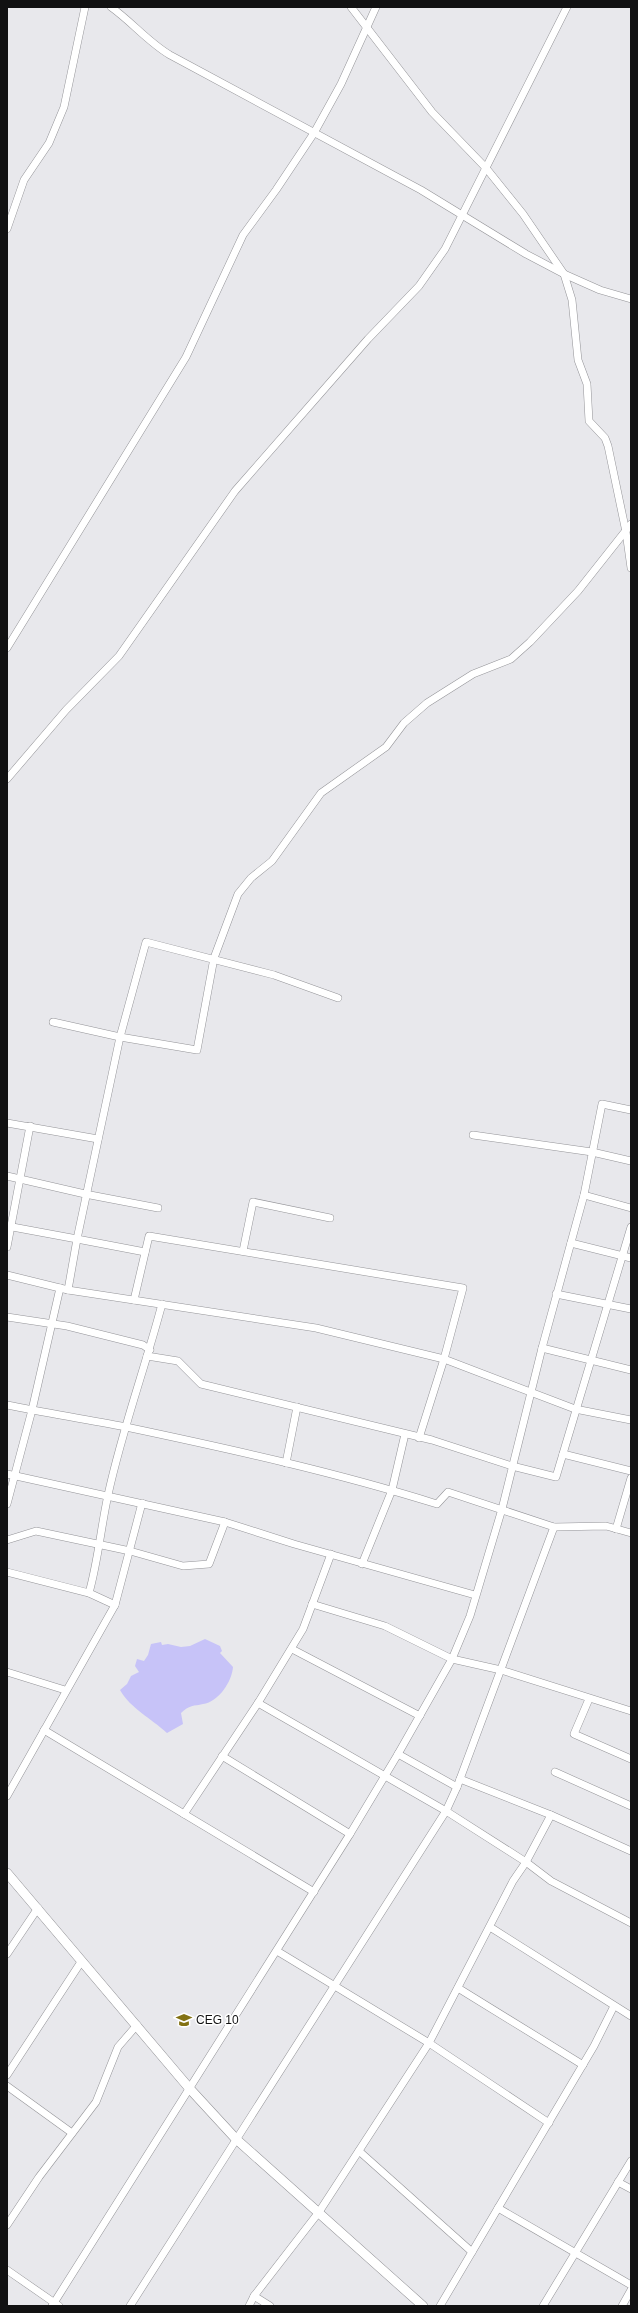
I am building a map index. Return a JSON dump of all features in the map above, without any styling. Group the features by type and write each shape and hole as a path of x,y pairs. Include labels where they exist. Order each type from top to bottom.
{"street":[{"path":"7,229 24,180 50,143 64,107 85,7"},
{"path":"111,7 131,21 158,47 463,215 526,254 564,274 600,290 631,299"},
{"path":"351,7 432,112 486,168 523,214 564,274 572,300 578,360 587,384 589,421 605,438 608,446 626,532 631,568"},
{"path":"7,648 186,357 243,235 276,190 314,133 341,84 376,7"},
{"path":"7,780 66,710 119,656 235,491 368,339 418,286 445,249 567,7"},
{"path":"53,1022 120,1037 197,1050 214,958 238,894 251,878 272,862 321,793 386,746 404,723 427,703 473,674 511,659 530,642 578,591 631,524"},
{"path":"68,1290 85,1194 120,1037 146,942 214,958 274,976 338,998"},
{"path":"7,2270 55,2305 350,1834 452,1659 470,1616 502,1509 556,1294 584,1195 602,1104 631,1110"},
{"path":"7,1123 98,1139"},
{"path":"7,1247 9,1227 30,1126"},
{"path":"472,1135 592,1152 631,1160"},
{"path":"7,1176 85,1194 158,1208"},
{"path":"584,1195 631,1208"},
{"path":"243,1251 253,1202 330,1218"},
{"path":"9,1227 145,1252"},
{"path":"7,1316 51,1324 143,1345 149,1353 178,1361 201,1384 406,1434 512,1466 556,1477 575,1409 631,1227"},
{"path":"134,1300 149,1236 463,1288 444,1359 419,1438"},
{"path":"570,1243 631,1258"},
{"path":"7,1275 68,1290 316,1328 444,1359 575,1409 631,1420"},
{"path":"7,1504 10,1475 32,1410 60,1288"},
{"path":"556,1294 631,1309"},
{"path":"89,1593 108,1495 125,1427 149,1353 162,1304"},
{"path":"542,1348 631,1370"},
{"path":"7,1405 125,1427 286,1464 392,1490 437,1504 448,1492 554,1527 606,1526 631,1533"},
{"path":"286,1464 297,1407"},
{"path":"362,1564 392,1490 406,1434"},
{"path":"563,1454 631,1471"},
{"path":"10,1475 108,1495 225,1522 362,1564 475,1596"},
{"path":"616,1529 631,1478"},
{"path":"7,1796 65,1690 115,1605 142,1503"},
{"path":"7,1540 36,1531 130,1551 183,1566 209,1564 225,1522"},
{"path":"130,2306 446,1812 459,1783 554,1527"},
{"path":"184,1814 258,1703 303,1629 331,1554"},
{"path":"7,1574 89,1593 115,1605"},
{"path":"312,1604 385,1626 452,1659 501,1670 631,1711"},
{"path":"292,1648 420,1716"},
{"path":"7,1672 65,1690"},
{"path":"589,1698 574,1734 631,1759"},
{"path":"258,1703 385,1775 446,1812 526,1862 551,1881 631,1923"},
{"path":"44,1730 314,1892"},
{"path":"398,1754 459,1783 551,1815 631,1851"},
{"path":"222,1756 350,1834"},
{"path":"555,1772 631,1806"},
{"path":"249,2306 254,2296 319,2212 429,2043 513,1882 526,1862 551,1815"},
{"path":"7,1873 190,2089 236,2139 280,2181 319,2212 373,2264 423,2306"},
{"path":"7,1954 38,1908"},
{"path":"490,1928 631,2016"},
{"path":"277,1951 429,2043 549,2123"},
{"path":"7,2074 81,1962"},
{"path":"458,1988 583,2065"},
{"path":"440,2306 606,2026 614,2006"},
{"path":"7,2225 39,2177 96,2102 118,2047 137,2025"},
{"path":"7,2086 72,2134"},
{"path":"359,2150 472,2252"},
{"path":"543,2306 631,2161"},
{"path":"618,2182 631,2189"},
{"path":"498,2208 631,2285"},
{"path":"622,2306 631,2290"},
{"path":"254,2296 270,2306"}],"shaded area":[{"path":"205,1639 220,1646 222,1651 220,1653 233,1667 230,1678 224,1690 214,1699 184,1710 181,1713 183,1724 167,1733 135,1708 120,1690 127,1684 131,1676 139,1672 135,1666 137,1659 144,1661 148,1655 151,1644 161,1642 162,1645 168,1644 181,1647 190,1646"}],"place":[{"name":"CEG 10","path":"184,2020"}]}
